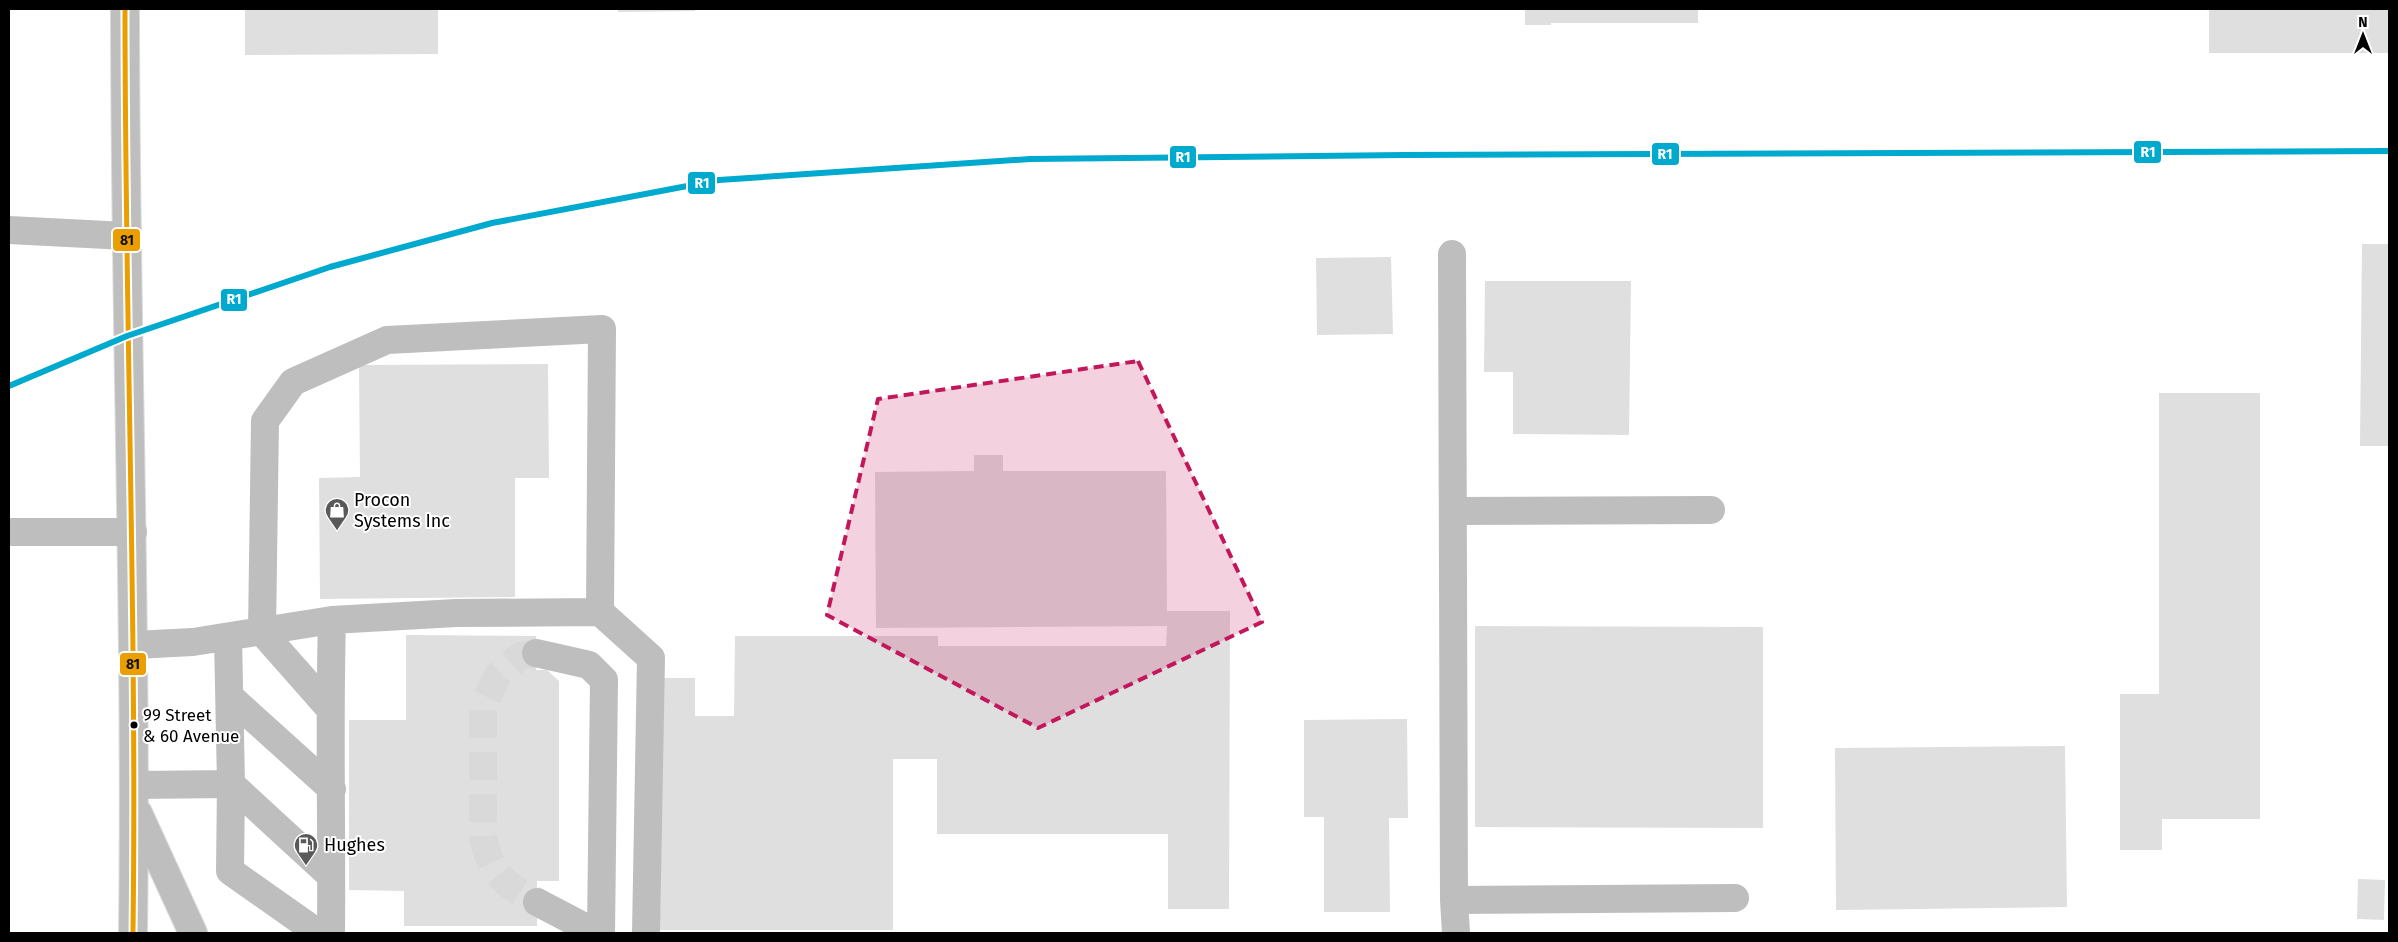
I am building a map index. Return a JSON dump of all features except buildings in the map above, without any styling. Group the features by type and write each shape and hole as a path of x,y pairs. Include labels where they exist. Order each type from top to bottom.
{"main road":[{"path":"125,9 126,236 134,644 133,933"},
{"path":"9,230 126,236"},
{"path":"1452,254 1454,900 1456,933"},
{"path":"330,708 262,632 265,421 293,382 387,340 602,330 600,612"},
{"path":"1453,511 1711,510"},
{"path":"9,532 132,532"},
{"path":"134,644 193,642 228,638 332,620 456,613 600,612 651,658 646,933"},
{"path":"330,933 332,620"},
{"path":"228,638 231,784 230,871 318,933"},
{"path":"536,653 589,665 604,680 601,933"},
{"path":"230,697 332,789"},
{"path":"134,795 231,784 331,876"},
{"path":"134,795 192,933"},
{"path":"1454,900 1735,898"},
{"path":"537,902 596,933"}],"highlighted area":[{"path":"1138,361 1262,622 1038,728 827,615 878,399"}],"tunnel":[{"path":"536,653 520,656 498,675 483,706 483,837 486,850 495,870 508,883 537,902"}],"transit line":[{"name":"81","path":"125,9 132,586 133,933"},
{"name":"R1","path":"9,386 127,336 330,267 492,223 719,180 1030,159 1404,155 2389,151"}],"place":[{"name":"Procon Systems Inc","path":"337,531"},
{"name":"99 Street & 60 Avenue","path":"134,725"},
{"name":"Hughes","path":"306,866"}]}
